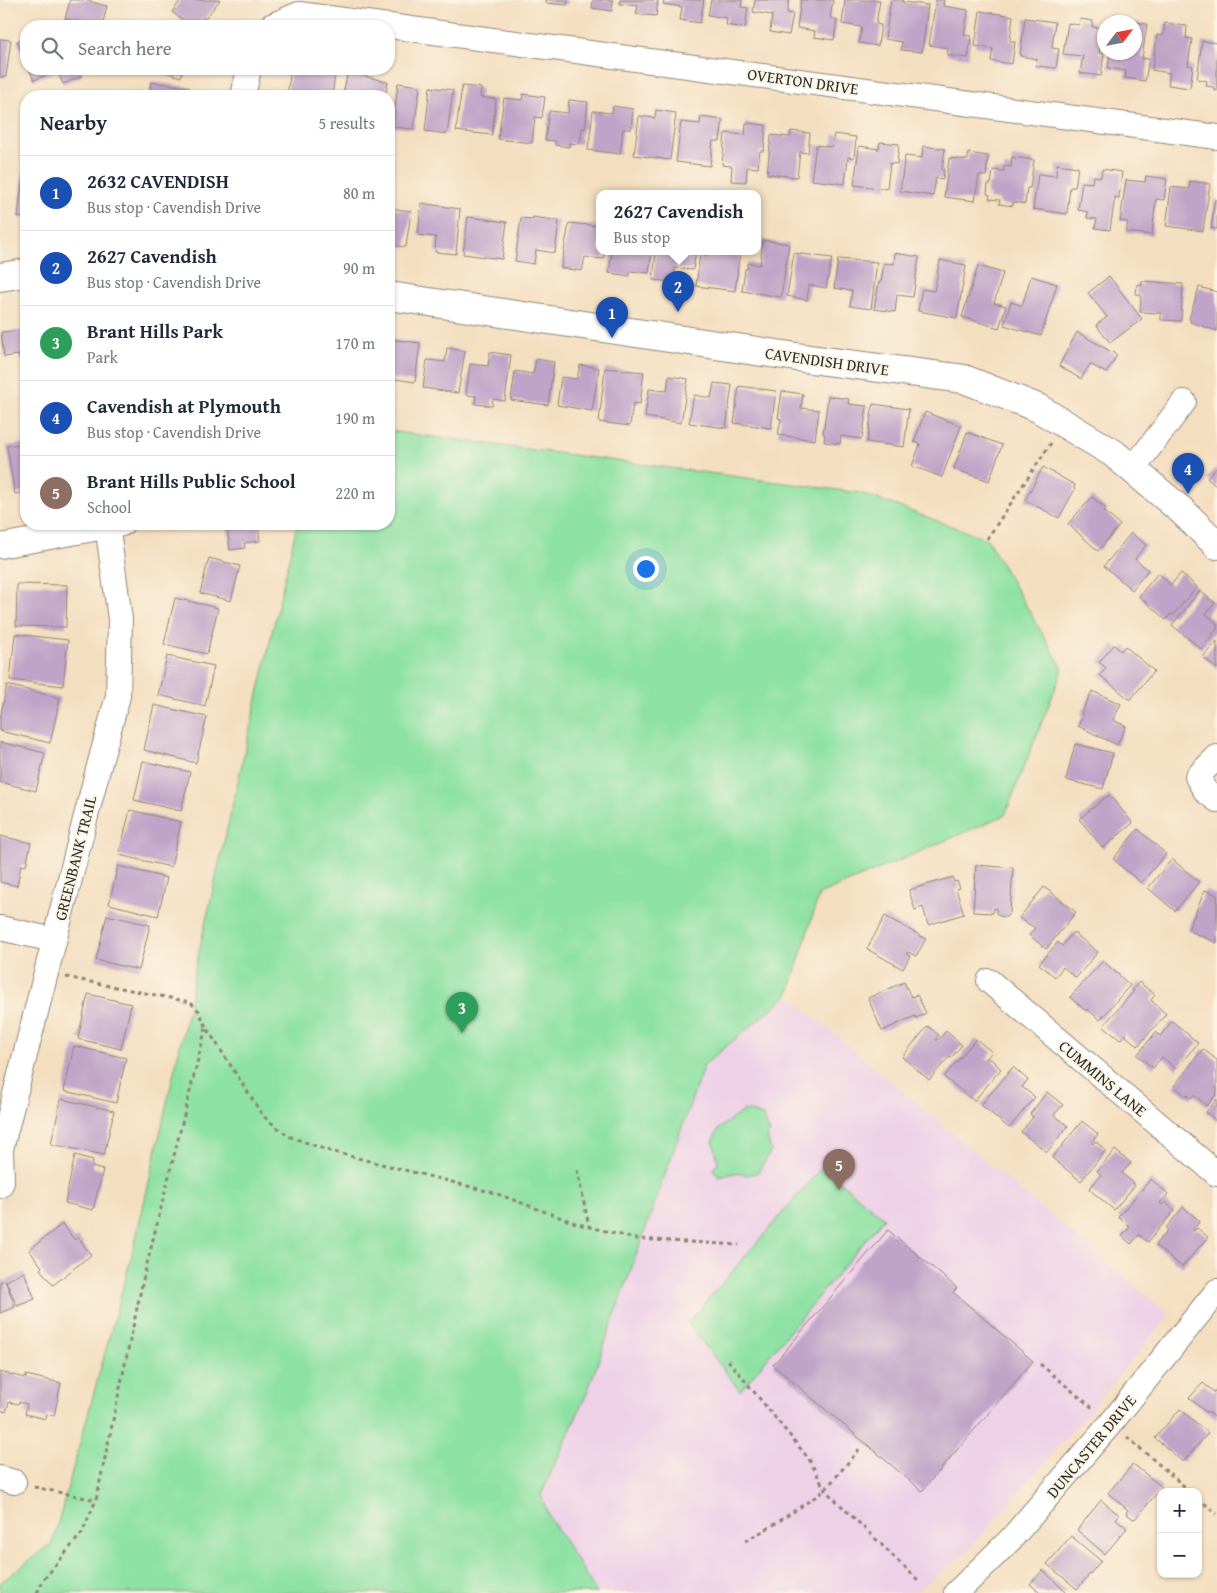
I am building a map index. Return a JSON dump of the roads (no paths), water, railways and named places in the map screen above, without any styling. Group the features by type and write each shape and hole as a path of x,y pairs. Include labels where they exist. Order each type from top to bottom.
{"street":[{"name":"OVERTON DRIVE","path":"286,20 299,14 344,20"},
{"name":"OVERTON DRIVE","path":"395,27 1217,137"},
{"path":"244,90 248,75"},
{"path":"0,277 20,274"},
{"name":"CAVENDISH DRIVE","path":"395,297 810,360 964,379 1038,408 1113,452 1217,545"},
{"path":"1133,469 1184,402"},
{"path":"0,546 85,530"},
{"name":"GREENBANK TRAIL","path":"0,1186 2,1182 1,1148 118,696 120,619 112,530"},
{"path":"1217,757 1196,777 1206,792 1217,800"},
{"path":"0,928 54,940"},
{"name":"CUMMINS LANE","path":"988,981 1217,1174"},
{"name":"DUNCASTER DRIVE","path":"956,1593 1012,1539 1111,1423 1217,1291"}],"place":[{"name":"2627 Cavendish","path":"678,312"},
{"name":"2632 CAVENDISH","path":"612,338"},
{"name":"Cavendish at Plymouth","path":"1188,494"},
{"name":"Brant Hills Park","path":"462,1033"},
{"name":"Brant Hills Public School","path":"839,1190"}]}
